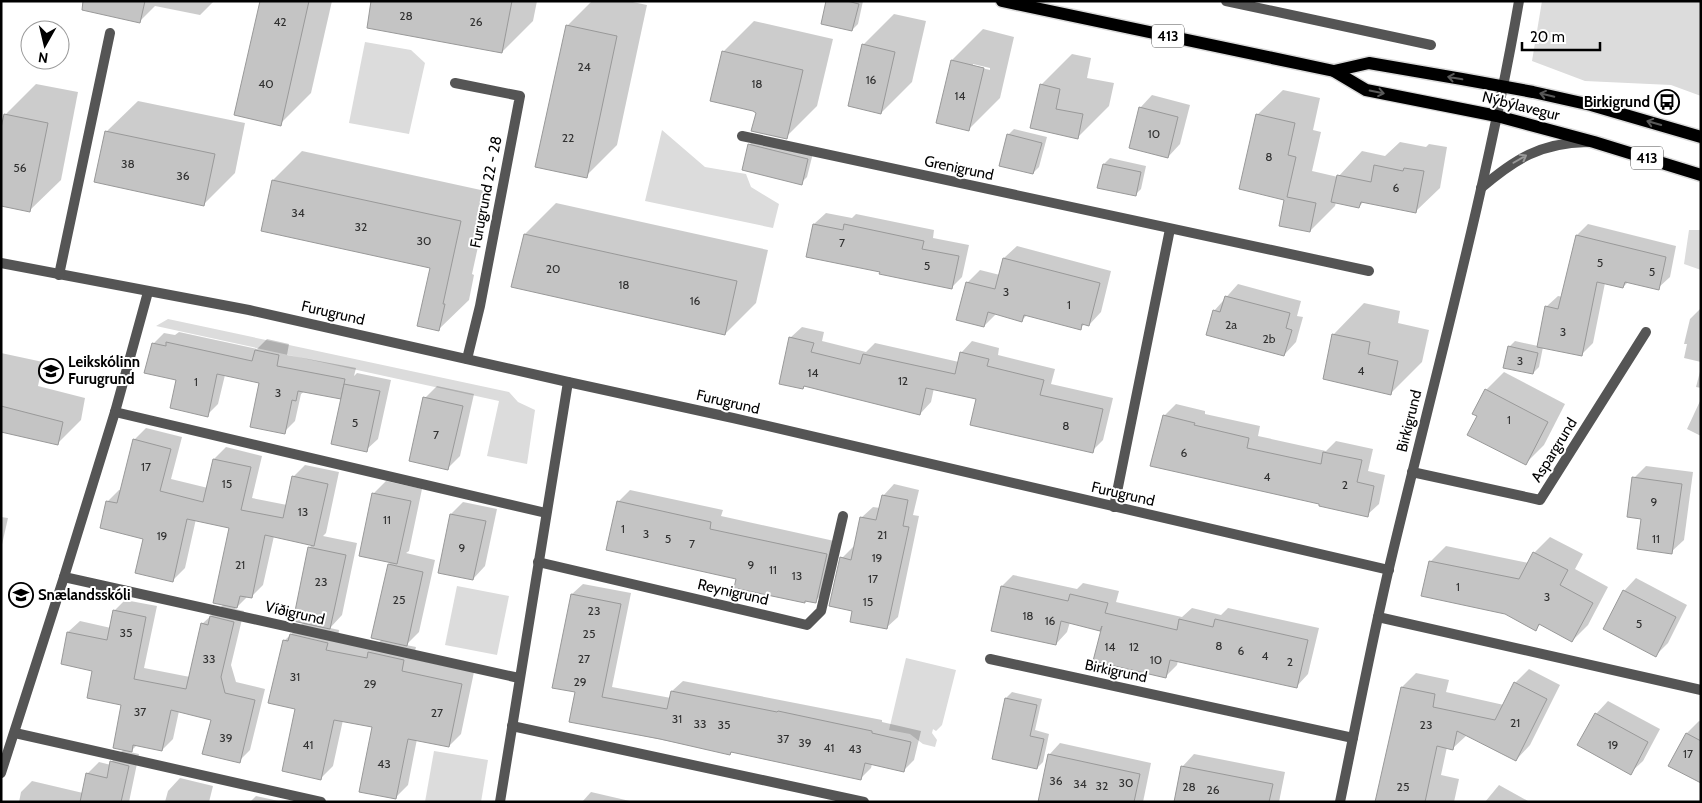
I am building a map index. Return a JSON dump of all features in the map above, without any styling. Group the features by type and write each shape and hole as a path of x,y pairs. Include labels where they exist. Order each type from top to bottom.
{"main road":[{"name":"Nýbýlavegur","path":"1002,1 1334,71 1366,90 1497,116 1594,142 1701,175"},
{"name":"Nýbýlavegur","path":"1334,71 1369,63 1503,86 1591,105 1701,137"}],"street":[{"path":"1226,1 1431,45"},
{"name":"Birkigrund","path":"1340,802 1378,617 1481,188 1520,1"},
{"path":"59,275 110,33"},
{"name":"Furugrund 22 - 28","path":"455,83 520,96 480,306 467,360"},
{"name":"Grenigrund","path":"742,136 1369,271"},
{"path":"1481,188 1518,159 1536,151 1556,146 1594,142"},
{"path":"1114,507 1170,229"},
{"name":"Furugrund","path":"1,263 249,310 733,418 1389,570"},
{"path":"1,773 115,412 148,292"},
{"name":"Aspargrund","path":"1412,472 1540,500 1646,332"},
{"path":"500,802 568,382"},
{"path":"115,412 546,513"},
{"name":"Reynigrund","path":"538,562 807,625 821,611 843,516"},
{"name":"Víðigrund","path":"64,577 520,678"},
{"path":"1378,617 1701,690"},
{"name":"Birkigrund","path":"990,659 1353,738"},
{"path":"512,726 864,802"},
{"path":"15,733 320,802"}],"shaded area":[{"path":"1542,1 1701,1 1701,96 1671,85 1585,81 1532,61"},
{"path":"365,42 411,50 425,63 409,134 349,123"},
{"path":"662,130 705,167 746,174 751,187 779,204 773,228 645,201"},
{"path":"1689,230 1701,230 1701,270 1684,264"},
{"path":"168,319 509,392 518,402 535,410 527,464 487,456 499,401 156,326"},
{"path":"457,586 509,596 497,655 445,645"},
{"path":"906,658 956,670 942,725 936,731 933,729 932,733 937,740 935,747 923,744 910,734 889,730"},
{"path":"434,751 488,760 481,802 425,802"}],"building":[{"path":"83,1 145,1 140,23 82,10"},
{"path":"260,1 309,1 281,126 234,115"},
{"path":"371,1 512,1 502,53 367,28"},
{"path":"826,1 847,1 859,4 852,31 821,24"},
{"path":"566,25 617,36 587,178 535,167"},
{"path":"862,44 895,52 881,114 848,106"},
{"path":"722,51 803,70 787,139 751,131 756,113 753,111 710,101"},
{"path":"951,60 984,68 969,131 936,123"},
{"path":"1040,84 1060,89 1056,109 1083,114 1078,139 1030,128"},
{"path":"1139,107 1178,117 1168,158 1129,148"},
{"path":"4,114 48,123 30,212 1,206 1,128"},
{"path":"1256,114 1295,123 1288,155 1296,157 1287,197 1316,203 1310,232 1279,226 1284,200 1239,189"},
{"path":"105,131 215,154 204,206 94,182"},
{"path":"1007,134 1042,143 1033,174 999,166"},
{"path":"748,144 808,159 802,185 742,170"},
{"path":"1103,164 1141,172 1136,196 1097,188"},
{"path":"1374,165 1403,171 1404,168 1424,171 1416,213 1361,202 1359,208 1331,202 1337,175 1371,182"},
{"path":"272,180 461,221 439,331 417,326 430,268 261,231"},
{"path":"813,224 843,230 844,224 924,241 922,249 959,256 952,289 806,257"},
{"path":"524,234 737,281 725,335 511,287"},
{"path":"1576,235 1666,257 1659,290 1625,282 1623,288 1597,282 1582,356 1537,347 1545,306 1558,309"},
{"path":"1003,258 1100,283 1089,326 1082,324 1081,330 1024,315 1022,322 988,312 984,327 956,320 966,282 995,289"},
{"path":"1225,296 1290,313 1286,328 1292,330 1284,356 1206,335 1213,310 1220,312"},
{"path":"1332,334 1370,342 1368,354 1398,361 1391,395 1323,379"},
{"path":"789,337 814,343 811,352 860,364 863,354 955,374 960,352 989,359 987,366 1044,380 1040,395 1103,409 1093,453 970,425 976,399 926,388 920,415 804,386 803,389 779,384"},
{"path":"166,342 252,361 255,350 279,355 277,366 345,379 341,399 298,391 296,401 292,400 285,434 250,427 259,383 217,374 208,417 170,408 176,380 144,373 152,343 166,346"},
{"path":"1508,346 1538,353 1533,374 1503,368"},
{"path":"344,384 380,391 367,452 331,444"},
{"path":"1485,389 1548,422 1526,465 1467,435 1477,416 1472,414"},
{"path":"423,397 463,406 448,470 409,461"},
{"path":"1,406 63,422 58,445 1,432"},
{"path":"1163,415 1195,423 1194,425 1249,438 1247,448 1321,464 1323,452 1362,460 1357,482 1374,486 1368,517 1150,466"},
{"path":"133,439 171,449 160,491 203,502 213,459 251,467 241,510 283,518 292,476 328,484 314,546 265,535 252,598 240,596 237,608 213,603 229,528 187,519 173,582 135,573 143,539 100,528 106,501 117,503"},
{"path":"1632,477 1682,484 1672,554 1637,549 1641,519 1627,517"},
{"path":"372,493 411,501 397,564 359,556"},
{"path":"882,495 908,500 903,526 909,527 887,629 850,622 852,611 829,606 840,557 851,560 860,517 876,520"},
{"path":"617,501 711,522 710,529 827,554 816,603 805,601 805,603 734,588 736,579 606,550"},
{"path":"450,514 486,521 473,580 438,573"},
{"path":"308,547 346,555 330,629 293,621"},
{"path":"1533,552 1568,570 1560,585 1593,603 1572,642 1539,624 1536,631 1505,614 1421,596 1429,561 1519,579"},
{"path":"388,564 423,572 407,646 371,638"},
{"path":"1001,586 1068,601 1070,594 1108,603 1105,613 1177,630 1179,619 1213,627 1215,619 1308,640 1297,688 1170,660 1166,678 1093,661 1102,626 1100,631 1061,621 1056,645 991,631"},
{"path":"1623,590 1676,617 1656,657 1603,629"},
{"path":"571,594 621,604 602,697 667,709 671,691 872,731 872,733 911,742 904,772 865,763 861,780 731,752 730,755 660,739 569,722 575,692 552,688"},
{"path":"113,610 146,617 134,679 186,689 201,623 208,625 210,616 234,622 221,677 225,693 255,700 240,763 202,754 211,720 171,710 162,751 133,745 132,752 113,748 121,705 87,698 92,671 61,664 67,632 107,640"},
{"path":"290,634 328,643 326,650 367,658 368,652 404,660 402,671 462,684 449,747 408,739 396,799 359,792 372,727 334,720 321,780 282,771 295,709 268,703 283,640 288,641"},
{"path":"1514,682 1547,699 1516,761 1457,731 1453,750 1437,746 1425,802 1375,802 1401,687 1435,694 1433,707 1495,720"},
{"path":"1005,698 1037,705 1030,736 1044,739 1037,769 992,759"},
{"path":"1595,713 1648,742 1631,775 1577,745"},
{"path":"1686,733 1701,741 1701,783 1668,766"},
{"path":"1048,754 1140,774 1134,802 1038,802"},
{"path":"110,761 129,766 121,802 80,802 86,773 107,778"},
{"path":"1181,766 1273,784 1269,802 1174,802"}],"place":[{"name":"Birkigrund","path":"1667,102"},
{"name":"Leikskólinn Furugrund","path":"51,371"},
{"name":"Snælandsskóli","path":"21,595"}]}
